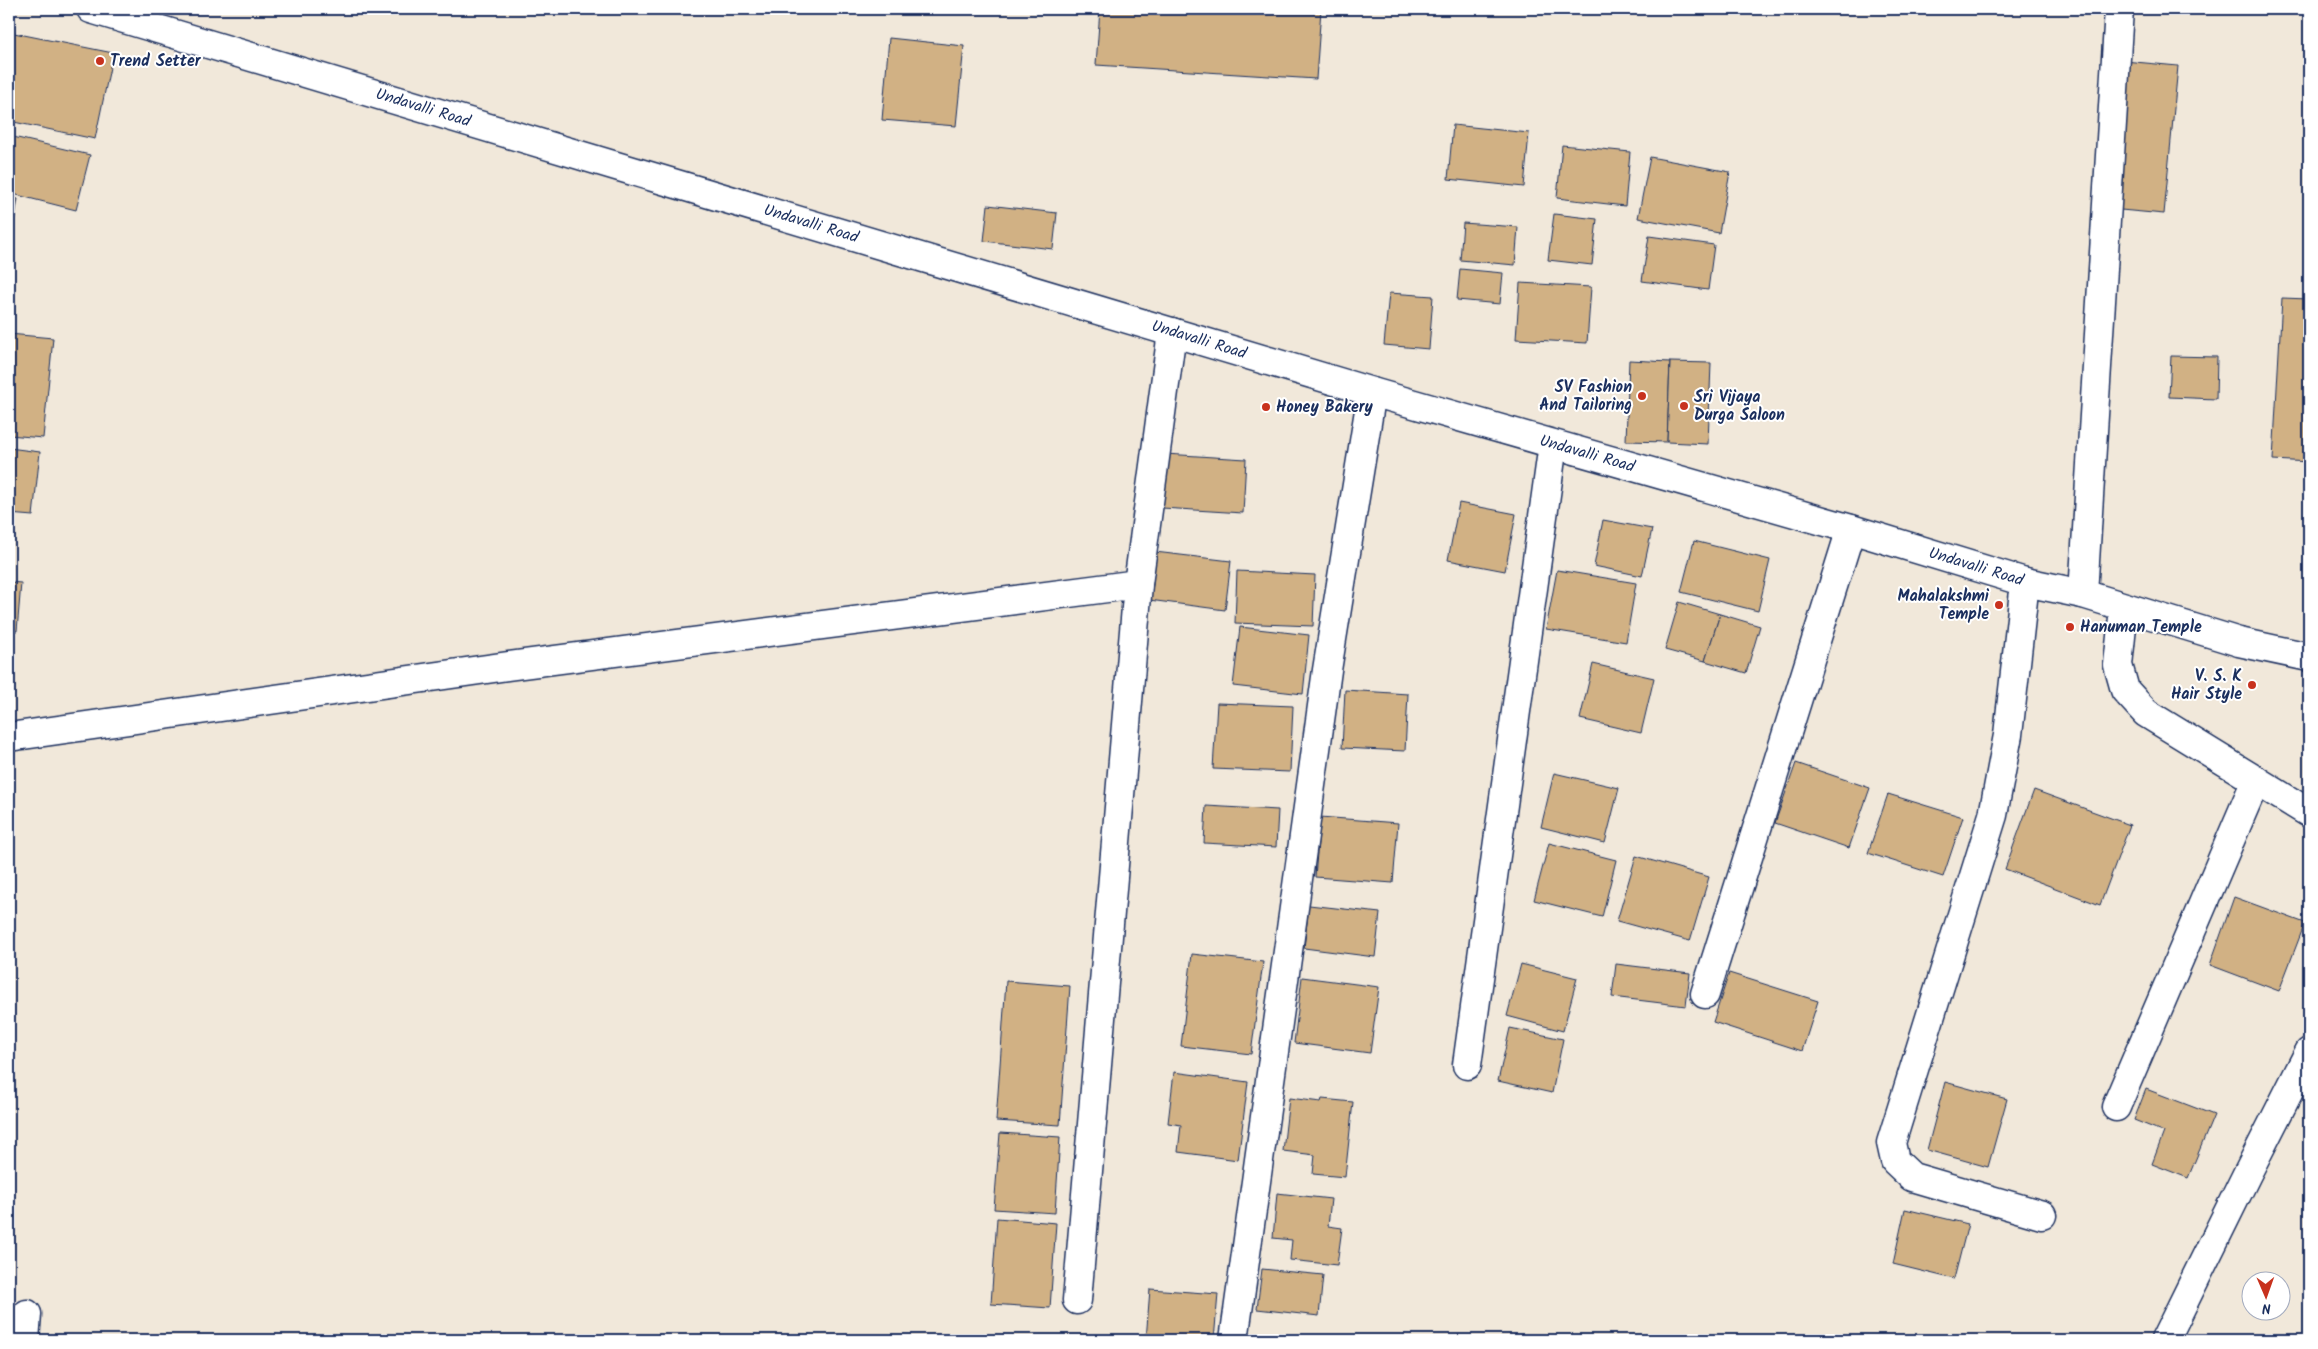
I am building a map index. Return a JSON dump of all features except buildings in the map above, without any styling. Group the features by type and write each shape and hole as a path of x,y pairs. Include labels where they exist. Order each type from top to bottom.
{"street":[{"name":"Undavalli Road","path":"92,9 1372,392 1851,529 2025,582 2083,594 2239,642 2309,657"},
{"path":"2083,594 2119,9"},
{"path":"1077,1300 1138,584 1172,332"},
{"path":"1234,1340 1328,670 1372,392"},
{"path":"1467,1065 1553,444"},
{"path":"1705,994 1851,529"},
{"path":"2025,582 2008,735 1995,806 1891,1143 1895,1161 1912,1177 2042,1215"},
{"path":"9,737 508,666 1138,584"},
{"path":"2124,608 2118,665 2124,690 2146,713 2309,813"},
{"path":"2116,1107 2256,780"},
{"path":"2165,1340 2309,1052"}],"place":[{"name":"Trend Setter","path":"100,61"},
{"name":"SV Fashion And Tailoring","path":"1642,396"},
{"name":"Sri Vijaya Durga Saloon","path":"1684,406"},
{"name":"Honey Bakery","path":"1266,407"},
{"name":"Mahalakshmi Temple","path":"1999,605"},
{"name":"Hanuman Temple","path":"2070,627"},
{"name":"V. S. K Hair Style","path":"2252,685"}]}
